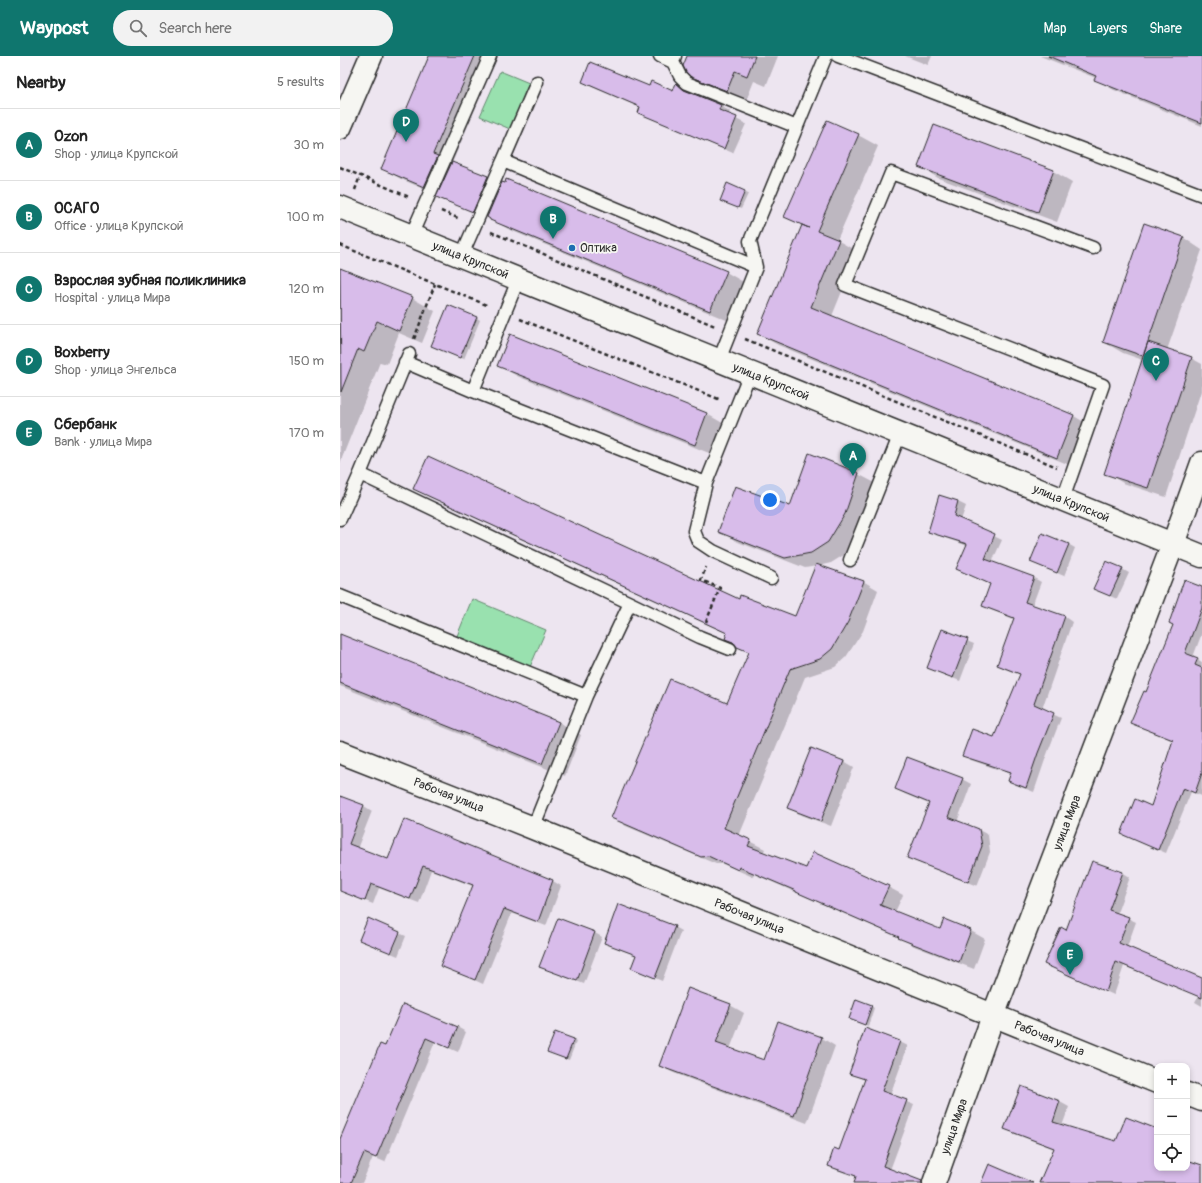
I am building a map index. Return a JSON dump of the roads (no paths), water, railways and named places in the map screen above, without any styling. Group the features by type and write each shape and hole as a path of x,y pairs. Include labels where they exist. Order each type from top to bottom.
{"street":[{"path":"340,128 371,56"},
{"name":"улица Крупской","path":"340,207 1202,556"},
{"name":"улица Мира","path":"934,1183 993,1016 1173,544 1202,463"},
{"name":"Рабочая улица","path":"340,752 533,828 1154,1081"},
{"path":"1190,1095 1202,1100"}],"lane":[{"path":"411,236 490,56"},
{"path":"660,56 674,59 680,76 687,83 797,127"},
{"path":"719,360 756,267 750,241 826,56"},
{"path":"838,56 1202,195"},
{"path":"461,257 536,82"},
{"path":"503,161 756,267"},
{"path":"1063,499 1104,385 845,285 891,173 1093,248"},
{"path":"473,391 518,280"},
{"path":"340,520 407,358 473,391 706,483"},
{"path":"750,373 706,483 694,531 698,541 713,551 771,578"},
{"path":"850,560 900,434"},
{"path":"360,474 700,637 730,649"},
{"path":"340,596 586,696"},
{"path":"533,828 586,696 630,603"}],"place":[{"name":"Boxberry","path":"406,142"},
{"name":"ОСАГО","path":"553,239"},
{"name":"Оптика","path":"572,248"},
{"name":"Взрослая зубная поликлиника","path":"1156,381"},
{"name":"Ozon","path":"853,476"},
{"name":"Сбербанк","path":"1070,975"}]}
